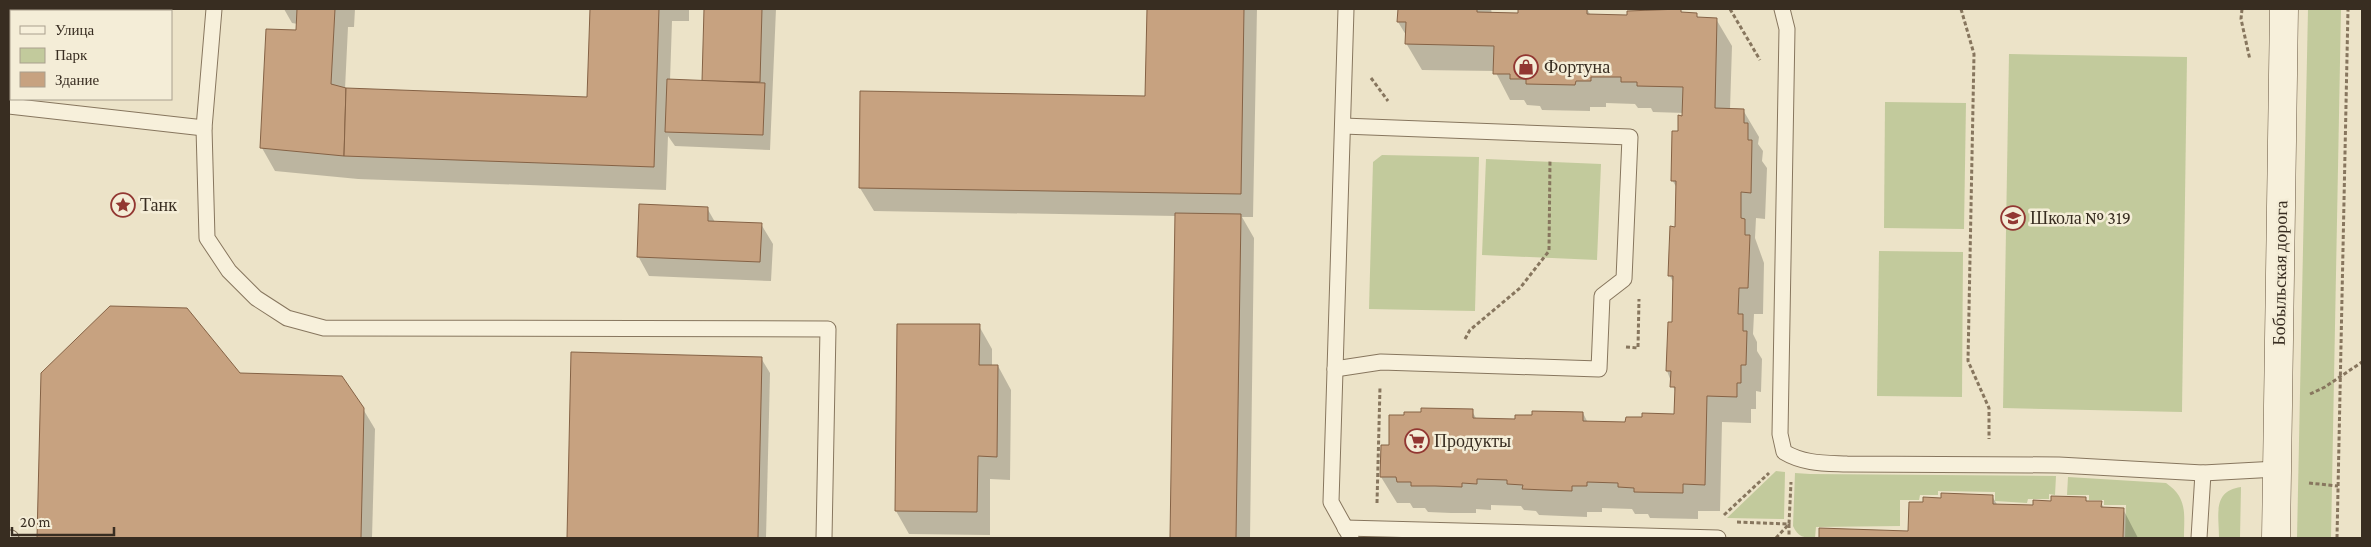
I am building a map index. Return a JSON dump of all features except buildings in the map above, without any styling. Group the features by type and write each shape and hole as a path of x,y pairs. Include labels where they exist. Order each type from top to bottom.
{"street":[{"name":"Бобыльская дорога","path":"2276,538 2284,9"}],"lane":[{"path":"214,9 204,128 207,238 228,271 256,298 287,318 324,328 828,329 824,538"},
{"path":"1346,9 1331,502 1348,533 1718,538"},
{"path":"1782,9 1787,29 1780,434 1784,452 1796,459 1814,463 2059,465 2203,473 2277,469"},
{"path":"9,106 204,128"},
{"path":"1335,369 1381,362 1599,369 1602,296 1624,279 1630,137 1343,126"},
{"path":"2198,538 2203,473"}],"path":[{"path":"1730,9 1787,103"},
{"path":"1961,9 1974,54 1968,361 1989,408 1989,440"},
{"path":"2338,538 2348,9"},
{"path":"1369,74 1382,95 1392,104 1390,128"},
{"path":"1452,363 1470,330 1520,288 1549,251 1551,134"},
{"path":"1600,346 1638,348 1640,290"},
{"path":"2307,395 2342,376 2362,362"},
{"path":"1377,504 1380,410"},
{"path":"1717,522 1771,470"},
{"path":"1789,538 1791,474"},
{"path":"2308,483 2338,486"},
{"path":"1735,522 1790,524"},
{"path":"1776,538 1790,524"}],"green space":[{"path":"2308,9 2341,9 2331,538 2297,538"},
{"path":"2009,54 2187,57 2182,412 2003,408"},
{"path":"1885,102 1966,103 1964,229 1884,228"},
{"path":"1382,155 1479,157 1475,311 1369,309 1373,162"},
{"path":"1486,159 1601,164 1597,260 1482,255"},
{"path":"1879,251 1963,252 1962,397 1877,396"},
{"path":"1776,471 1785,472 1784,519 1727,518"},
{"path":"1795,473 2056,476 2055,495 2049,494 2049,499 2028,499 2027,503 1995,501 1995,492 1938,491 1938,495 1920,495 1919,500 1900,500 1900,526 1816,527 1815,538 1808,538 1797,533 1793,526"},
{"path":"2068,477 2166,483 2178,495 2183,507 2184,538 2125,538 2126,505 2104,505 2104,500 2089,500 2089,495 2067,495"},
{"path":"2241,487 2240,538 2219,538 2218,513 2221,499 2225,493"}],"place":[{"name":"Фортуна","path":"1526,67"},
{"name":"Танк","path":"123,205"},
{"name":"Школа № 319","path":"2013,218"},
{"name":"Продукты","path":"1417,441"}]}
